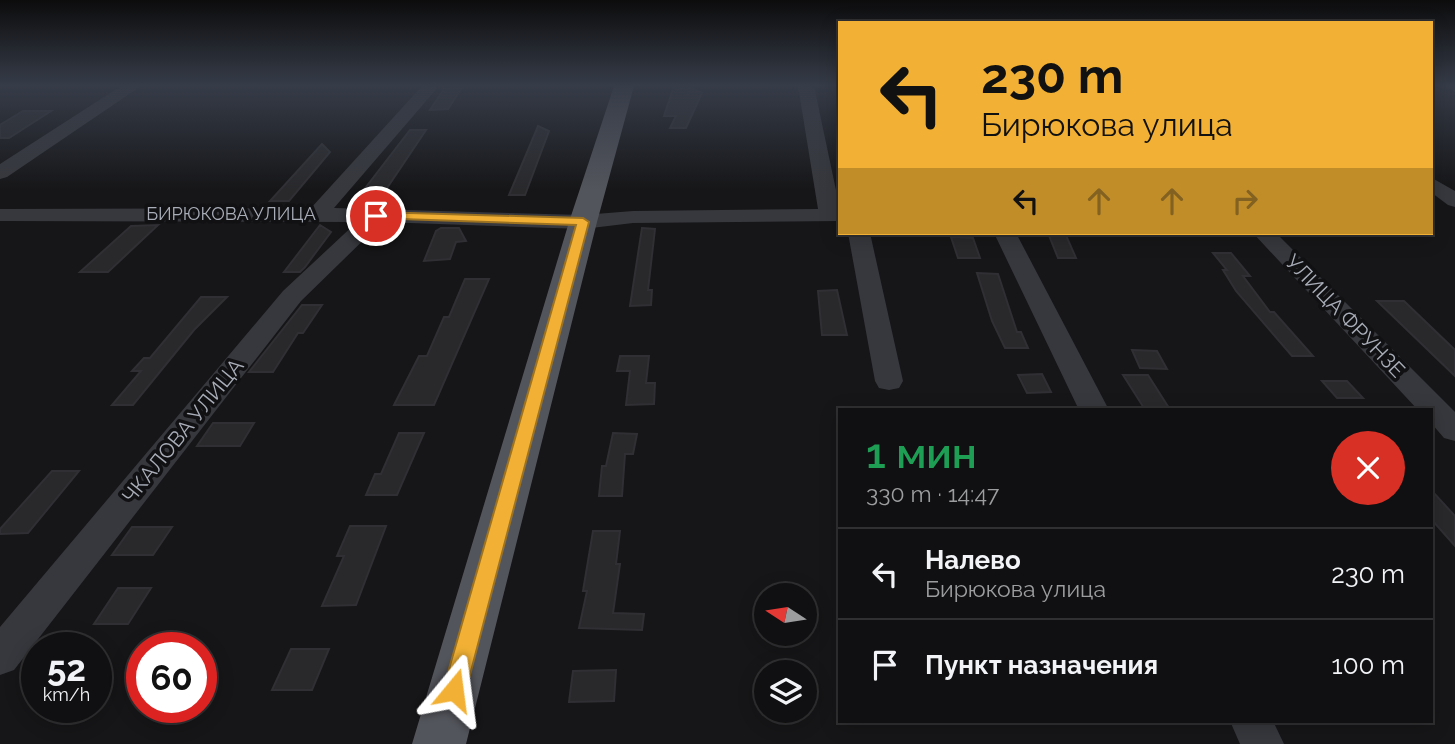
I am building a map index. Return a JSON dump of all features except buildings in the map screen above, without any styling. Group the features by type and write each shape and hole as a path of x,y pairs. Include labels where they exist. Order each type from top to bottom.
{"main road":[{"path":"439,744 614,121"}],"street":[{"path":"0,173 80,121"},
{"path":"317,214 400,121"},
{"path":"814,121 835,215"},
{"path":"1433,185 1455,201"},
{"name":"БИРЮКОВА УЛИЦА","path":"0,215 317,214 583,222 633,216 835,215"},
{"name":"ЧКАЛОВА УЛИЦА","path":"0,657 292,296 376,216"},
{"path":"859,235 889,381"},
{"path":"1006,235 1093,408"},
{"name":"УЛИЦА ФРУНЗЕ","path":"1266,235 1455,430"},
{"path":"1252,723 1262,744"}],"route":[{"path":"376,216 583,222 454,690"}]}
